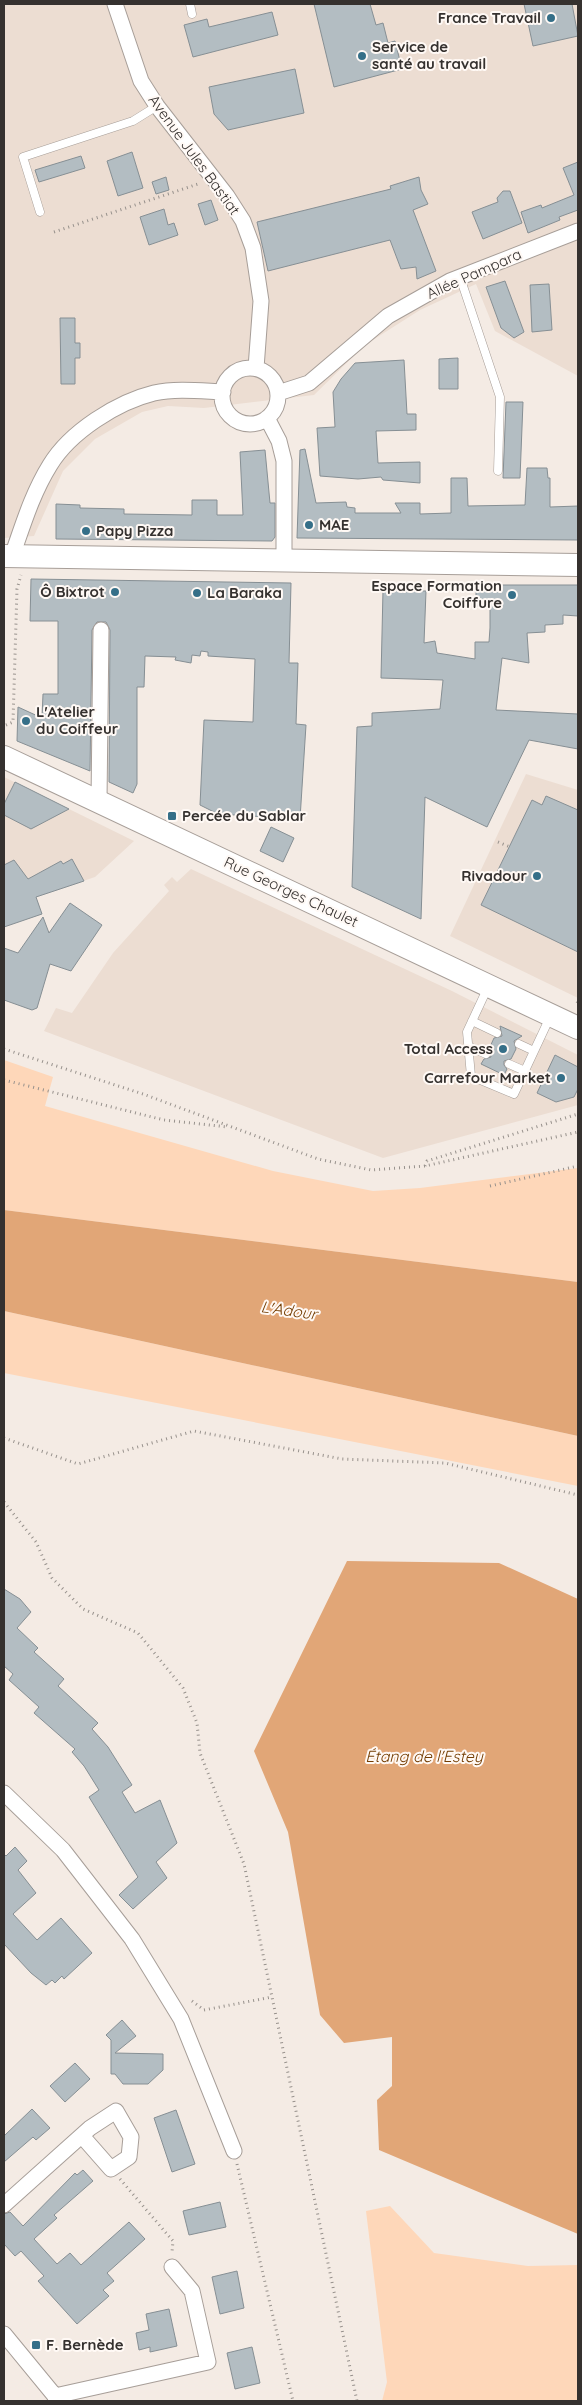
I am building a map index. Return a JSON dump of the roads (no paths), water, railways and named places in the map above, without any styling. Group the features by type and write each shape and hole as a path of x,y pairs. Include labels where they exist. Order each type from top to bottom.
{"main road":[{"path":"10,564 284,560 578,565"},
{"name":"Rue Georges Chaulet","path":"4,757 578,1028"}],"street":[{"name":"Avenue Jules Bastiat","path":"115,4 141,81 157,106 211,175 244,222 253,248 261,301 256,368"},
{"name":"Allée Pampara","path":"278,393 308,383 388,316 460,277 578,231"},
{"path":"247,368 256,368 271,377 278,393 274,411 267,418 250,424 232,418 223,402 223,392 230,376 247,368"},
{"path":"10,564 34,494 50,464 68,442 104,415 130,400 156,392 191,390 223,392"},
{"path":"267,418 278,441 284,461 284,560"},
{"path":"99,802 101,630"},
{"path":"4,1793 63,1850 132,1939 181,2019 234,2151"},
{"path":"4,2206 82,2136 116,2111 131,2137 129,2157 111,2169 82,2136"},
{"path":"4,2334 55,2398 208,2362 192,2291 172,2267"}],"lane":[{"path":"190,4 192,14"},
{"path":"40,212 23,158 133,121 157,106"},
{"path":"460,277 500,398 498,471"},
{"path":"489,986 467,1032 471,1076 514,1094 551,1015"},
{"path":"472,1021 497,1033"},
{"path":"519,1044 534,1051"},
{"path":"468,1046 486,1054"},
{"path":"509,1064 525,1071"}],"water":[{"name":"L'Adour","path":"4,1210 578,1282 578,1436 4,1311"},
{"name":"Étang de l'Estey","path":"347,1561 499,1563 578,1599 578,2234 379,2150 377,2100 392,2086 392,2037 344,2043 320,2015 288,1832 254,1751"}],"place":[{"name":"France Travail","path":"551,18"},
{"name":"Service de santé au travail","path":"362,56"},
{"name":"MAE","path":"309,525"},
{"name":"Papy Pizza","path":"86,531"},
{"name":"Ô Bixtrot","path":"115,592"},
{"name":"La Baraka","path":"197,593"},
{"name":"Espace Formation Coiffure","path":"512,595"},
{"name":"L'Atelier du Coiffeur","path":"26,721"},
{"name":"Percée du Sablar","path":"172,816"},
{"name":"Rivadour","path":"537,876"},
{"name":"Total Access","path":"503,1049"},
{"name":"Carrefour Market","path":"561,1078"},
{"name":"F. Bernède","path":"36,2345"}]}
